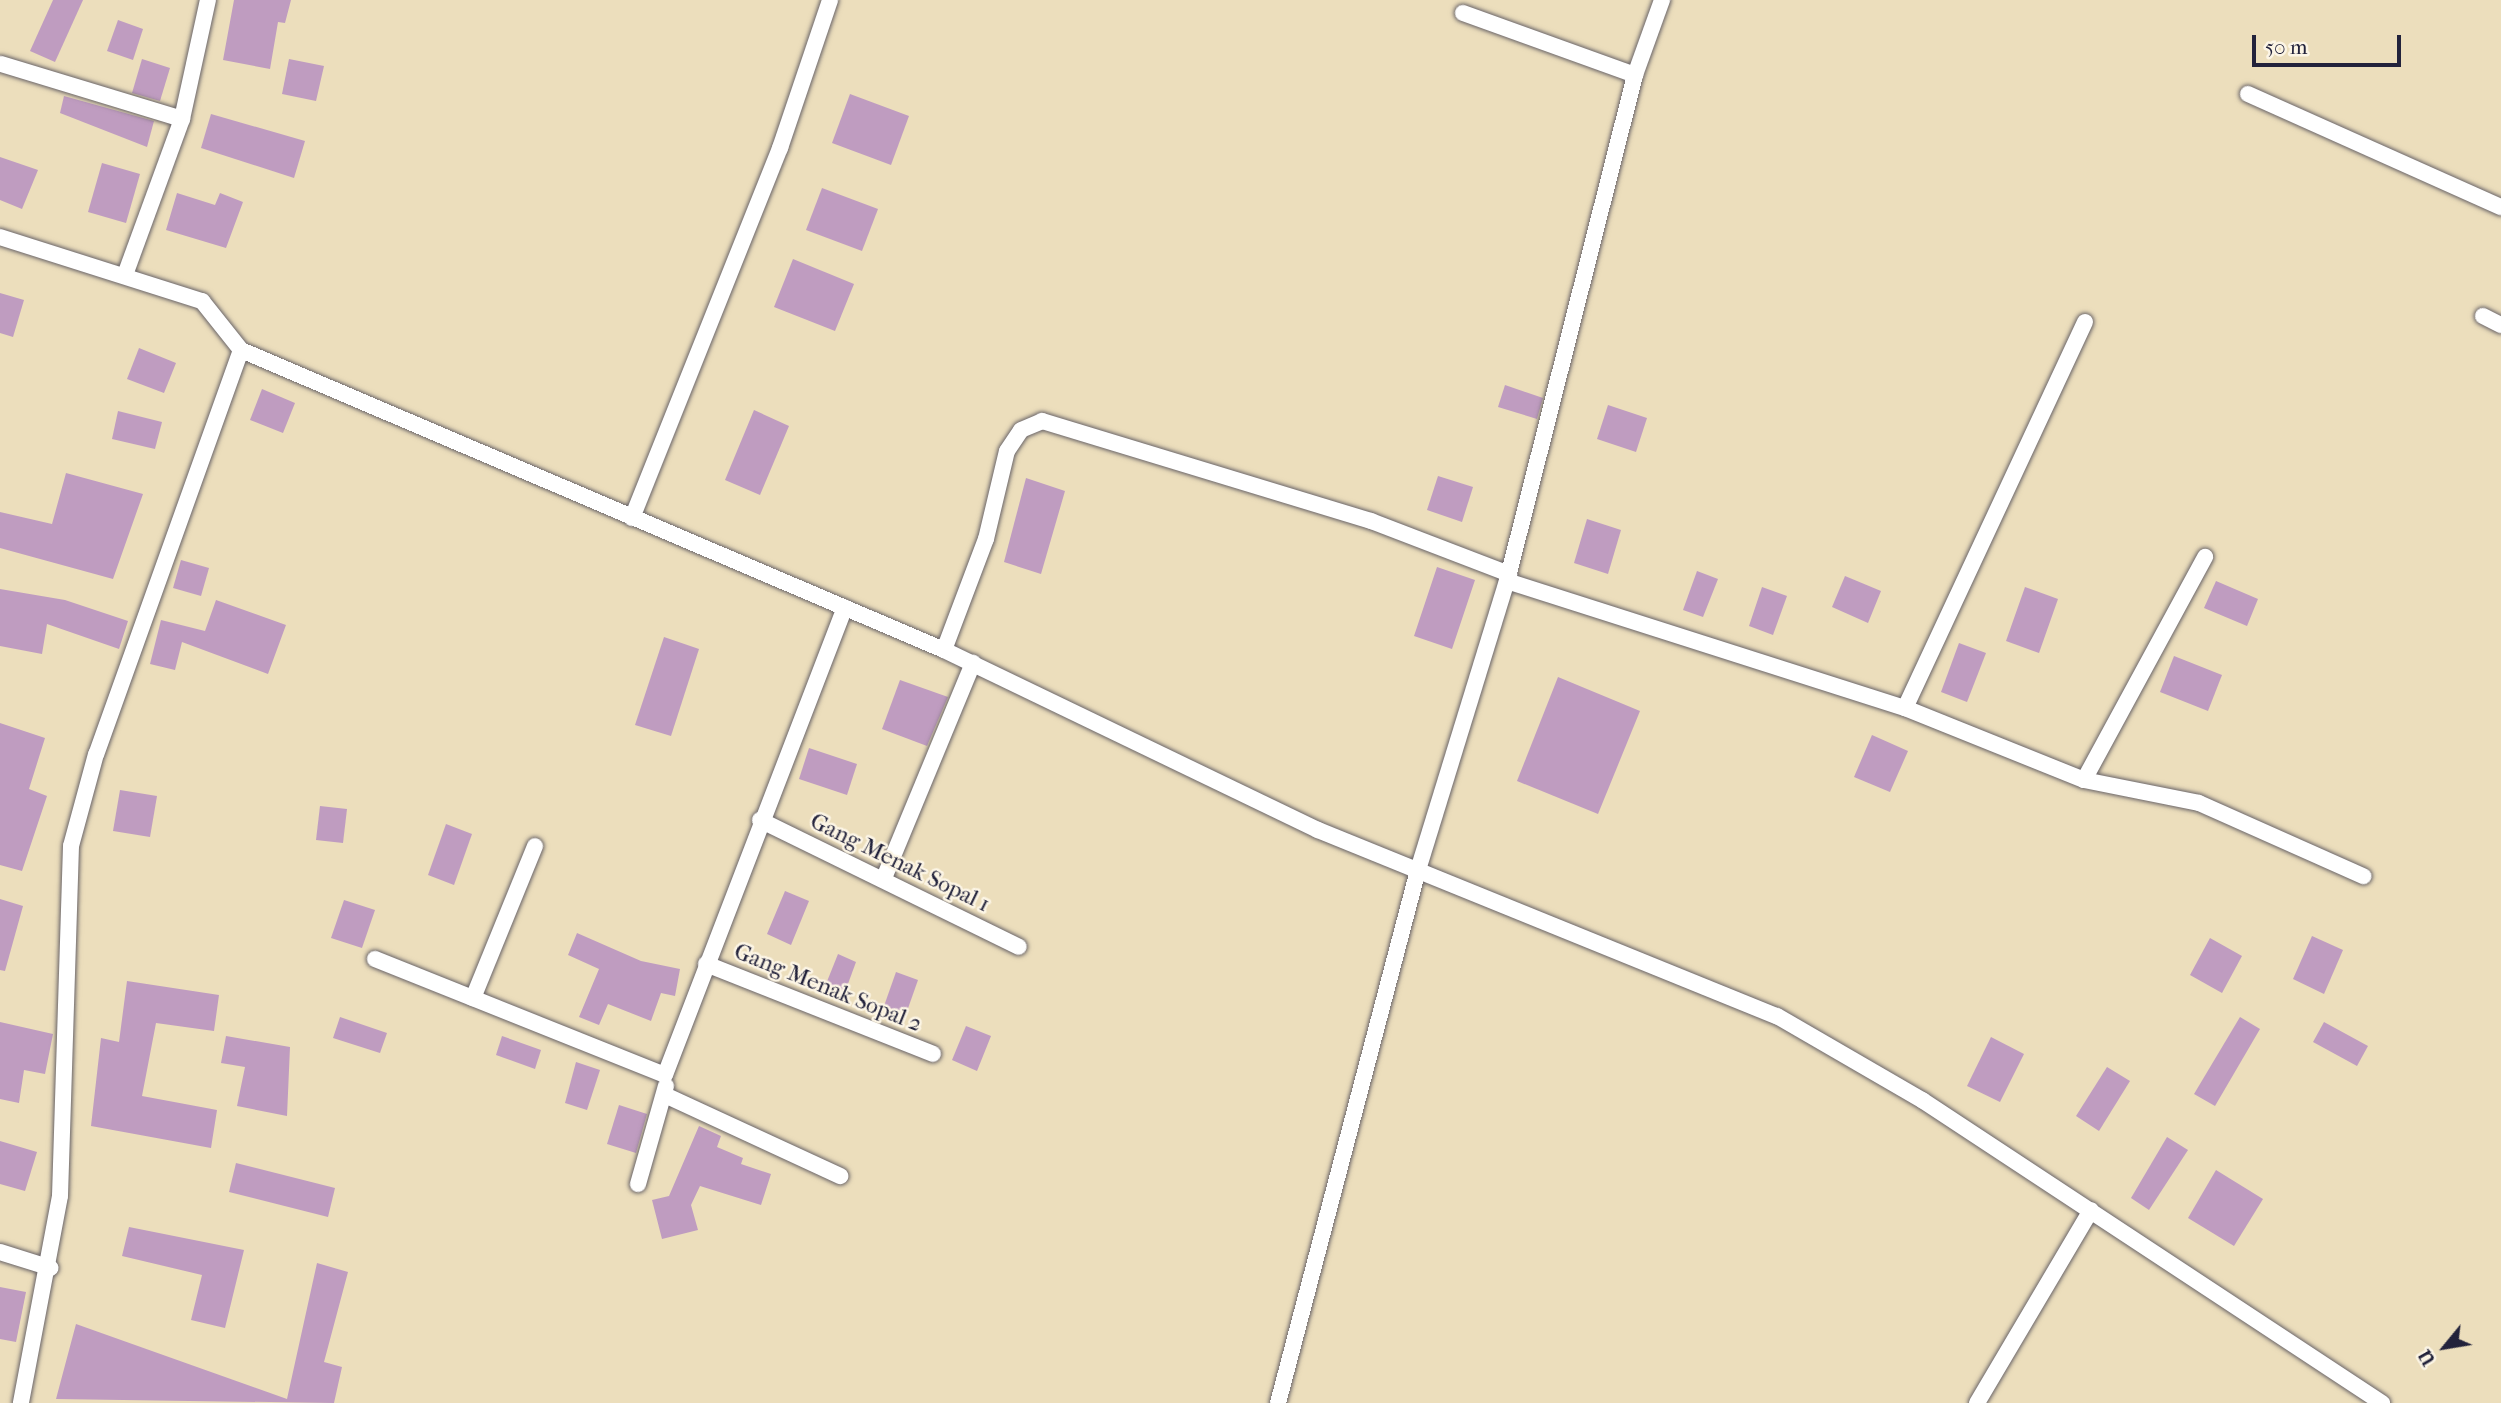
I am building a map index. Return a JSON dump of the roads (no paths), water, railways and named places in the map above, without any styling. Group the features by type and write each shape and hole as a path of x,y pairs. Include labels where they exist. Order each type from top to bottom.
{"street":[{"path":"125,275 182,120 208,0"},
{"path":"632,518 780,148 830,0"},
{"path":"1278,1403 1418,870 1512,579 1635,75 1662,0"},
{"path":"1463,13 1635,75"},
{"path":"1,64 182,120"},
{"path":"2248,94 2501,207"},
{"path":"0,237 202,301 241,350 944,650 1318,830 1777,1016 1923,1100 2091,1210 2187,1280 2382,1403"},
{"path":"2483,316 2501,325"},
{"path":"1905,708 2085,322"},
{"path":"21,1403 51,1268 71,1022 71,846 96,754 241,350"},
{"path":"944,650 986,539 1007,452 1021,430 1042,421 1371,521 1512,579 1905,708 2084,780 2199,803 2363,876"},
{"path":"2084,780 2205,557"},
{"path":"638,1184 667,1096 665,1075 760,820 845,607"},
{"path":"884,878 973,663"},
{"name":"Gang Menak Sopal 1","path":"760,820 884,878 1019,947"},
{"path":"473,998 535,846"},
{"path":"375,958 665,1075"},
{"name":"Gang Menak Sopal 2","path":"706,964 933,1054"},
{"path":"667,1096 840,1176"},
{"path":"1977,1403 2091,1210"},
{"path":"0,1252 51,1268"}]}
